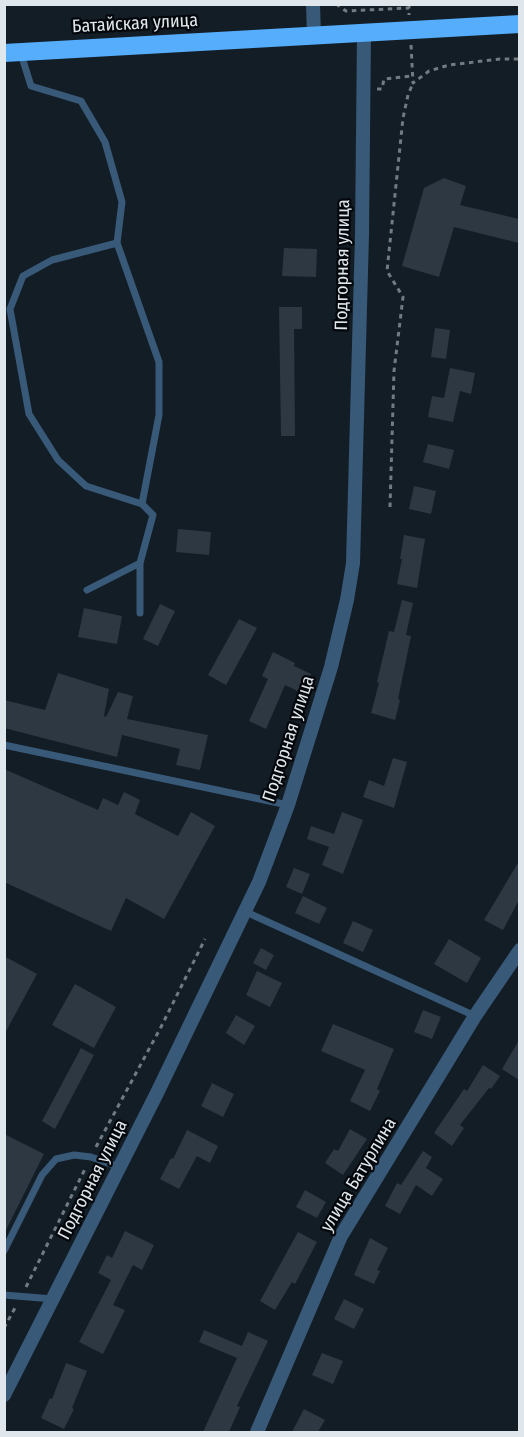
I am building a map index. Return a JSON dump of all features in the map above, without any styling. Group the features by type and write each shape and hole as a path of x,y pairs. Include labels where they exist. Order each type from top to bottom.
{"highway":[{"name":"Батайская улица","path":"12,52 519,24"}],"street":[{"path":"313,4 314,36"},
{"name":"Подгорная улица","path":"4,1395 120,1167 260,882 288,805 331,668 353,563 362,235 364,33"},
{"name":"улица Батурлина","path":"257,1432 341,1236 475,1016 519,950"}],"lane":[{"path":"12,52 31,86 81,101 105,142 122,202 117,243 159,362 159,415 142,504"},
{"path":"117,243 52,260 23,276 10,309 29,414 58,460 86,486 142,504 153,515 140,563 140,613"},
{"path":"87,590 140,563"},
{"path":"4,745 288,805"},
{"path":"246,912 475,1016"},
{"path":"4,1251 42,1175 56,1159 74,1155 91,1156 120,1167"},
{"path":"4,1295 53,1299"}],"path":[{"path":"336,4 346,11 409,6 413,83 403,118 387,271 403,297 394,371 390,507"},
{"path":"413,83 429,71 449,65 519,59"},
{"path":"4,1328 205,939"}],"building":[{"path":"444,178 466,186 460,205 519,219 519,243 454,227 439,277 402,266 424,188"},
{"path":"284,248 317,249 316,277 282,276"},
{"path":"279,307 302,307 302,329 294,329 295,436 281,436"},
{"path":"435,328 450,330 446,359 431,357"},
{"path":"450,368 475,373 471,394 460,391 453,422 428,417 432,396 444,398"},
{"path":"428,444 454,450 449,469 423,462"},
{"path":"414,486 436,491 431,514 409,509"},
{"path":"178,529 211,532 209,555 176,552"},
{"path":"404,535 425,539 417,588 397,584"},
{"path":"402,600 413,603 406,635 411,636 395,720 371,713 389,631 394,632"},
{"path":"160,604 175,611 158,646 143,639"},
{"path":"84,608 122,616 117,644 78,637"},
{"path":"239,619 257,628 226,685 208,675"},
{"path":"273,652 311,674 302,693 285,685 266,729 249,721 268,679 262,676"},
{"path":"58,673 109,689 104,716 106,717 118,692 133,696 127,719 208,735 200,770 176,765 180,749 122,735 117,757 4,728 4,700 45,710"},
{"path":"393,758 407,762 394,808 363,797 369,780 384,786"},
{"path":"4,769 98,810 103,798 118,805 124,792 140,800 135,814 178,836 191,812 215,826 164,919 126,898 111,931 4,882"},
{"path":"342,812 363,820 343,874 322,865 329,847 307,839 311,826 334,834"},
{"path":"519,861 519,900 503,930 484,920"},
{"path":"294,868 310,874 302,894 286,887"},
{"path":"303,896 327,908 319,924 295,913"},
{"path":"353,921 373,930 363,952 343,943"},
{"path":"449,939 481,958 467,983 434,964"},
{"path":"261,948 274,955 266,970 253,963"},
{"path":"4,956 37,974 4,1035"},
{"path":"257,971 282,983 270,1007 246,995"},
{"path":"75,984 116,1007 94,1048 52,1025"},
{"path":"423,1010 441,1017 432,1039 414,1032"},
{"path":"236,1015 255,1026 244,1045 226,1033"},
{"path":"333,1024 394,1049 377,1089 380,1091 370,1111 350,1101 365,1070 321,1051"},
{"path":"519,1040 519,1080 502,1069"},
{"path":"81,1048 94,1055 55,1129 42,1121"},
{"path":"483,1065 500,1076 460,1125 464,1128 452,1146 434,1133 464,1089 467,1091"},
{"path":"212,1083 234,1094 223,1117 201,1106"},
{"path":"350,1129 367,1139 343,1175 325,1163 334,1149 338,1151"},
{"path":"187,1130 218,1146 210,1163 197,1156 179,1189 160,1179"},
{"path":"4,1134 44,1154 4,1234"},
{"path":"423,1151 432,1157 426,1168 443,1179 432,1196 416,1185 400,1214 385,1206 397,1183 401,1185"},
{"path":"305,1190 326,1202 317,1218 296,1207"},
{"path":"125,1231 154,1245 142,1270 133,1265 113,1305 125,1310 103,1354 79,1342 111,1280 98,1273 107,1255 112,1258"},
{"path":"298,1232 317,1242 295,1284 292,1282 275,1310 260,1301"},
{"path":"370,1238 388,1248 377,1270 380,1271 374,1284 354,1275"},
{"path":"344,1299 364,1309 354,1329 334,1319"},
{"path":"204,1330 242,1346 248,1332 268,1341 237,1406 240,1407 229,1432 203,1432 237,1358 199,1342"},
{"path":"322,1353 343,1361 333,1384 312,1375"},
{"path":"66,1363 87,1371 72,1408 74,1409 64,1429 41,1418 50,1398 52,1399"},
{"path":"304,1409 325,1420 318,1432 292,1432"}]}
